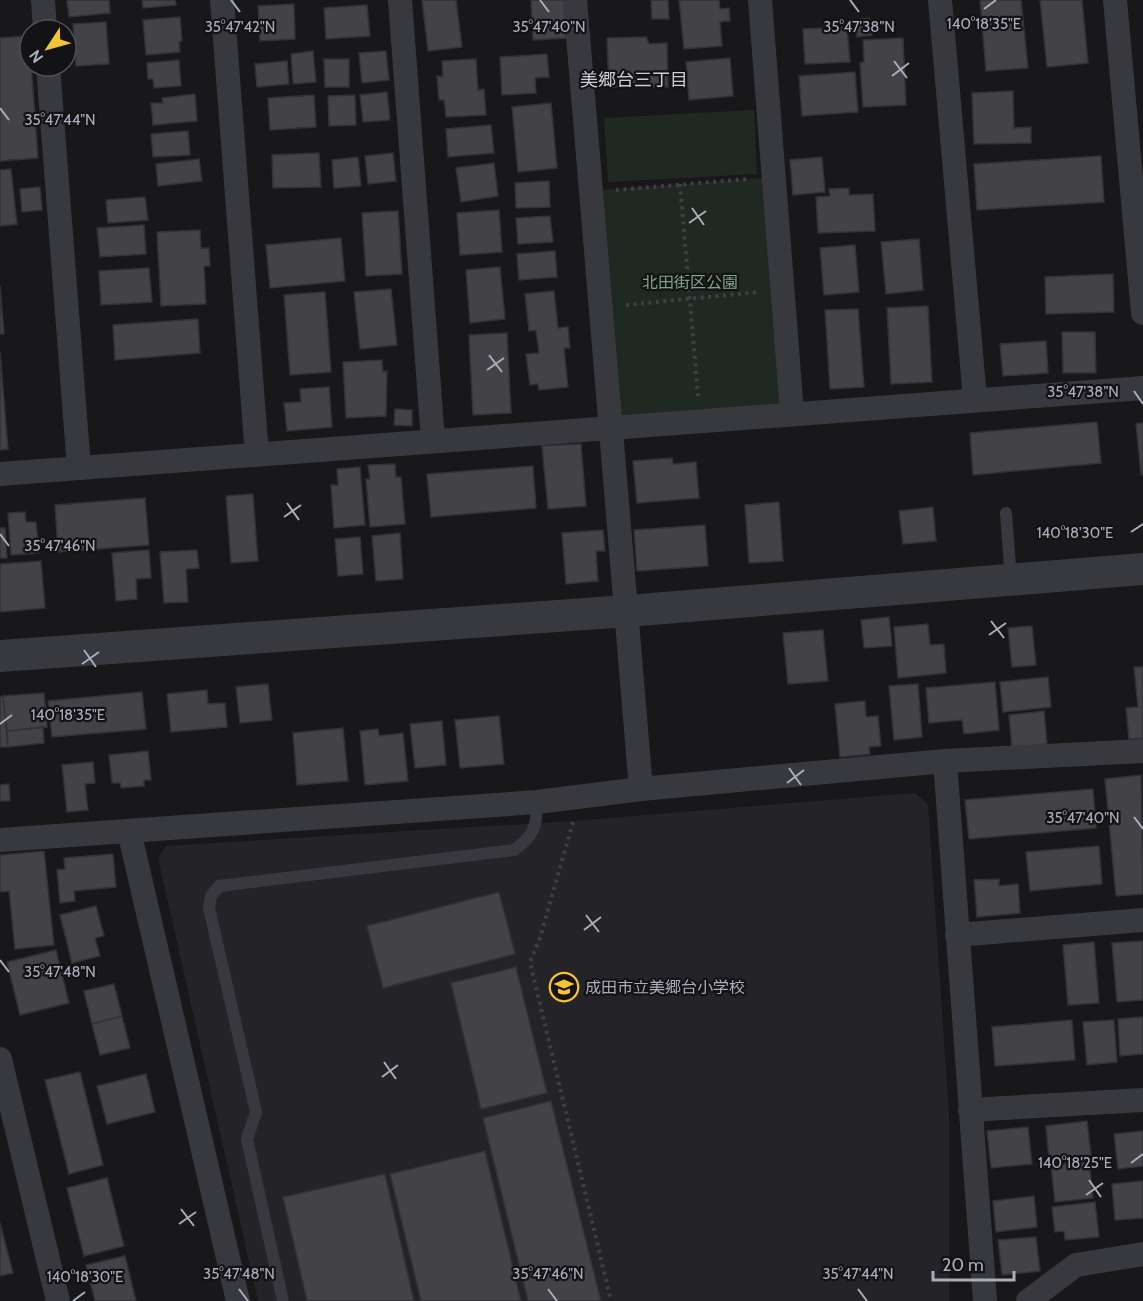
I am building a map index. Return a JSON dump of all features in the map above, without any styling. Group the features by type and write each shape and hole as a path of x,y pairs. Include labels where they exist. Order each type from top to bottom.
{"street":[{"path":"43,0 44,18"},
{"path":"222,0 256,454"},
{"path":"400,0 433,440"},
{"path":"575,0 641,789"},
{"path":"760,0 792,413"},
{"path":"939,0 975,399"},
{"path":"1115,0 1143,313"},
{"path":"49,78 79,468"},
{"path":"0,474 1143,388"},
{"path":"0,656 627,611 1143,569"},
{"path":"0,840 537,802 641,789 945,761 1143,751"},
{"path":"945,761 985,1301"},
{"path":"129,831 238,1301"},
{"path":"957,935 1143,920"},
{"path":"0,1059 58,1301"},
{"path":"970,1110 1143,1100"},
{"path":"1028,1301 1076,1265 1143,1254"}],"lane":[{"path":"1006,513 1011,580"},
{"path":"283,1301 247,1139 256,1112 208,908 211,896 219,886 514,850 526,842 537,823 537,802"}],"path":[{"path":"591,191 774,177"},
{"path":"680,184 700,421"},
{"path":"601,308 782,290"},
{"path":"580,816 573,821 540,938 530,962 611,1301"}],"shaded area":[{"name":"成田市立美郷台小学校","path":"915,793 928,805 949,1115 949,1301 258,1301 158,858 166,846 573,821"}],"green space":[{"path":"754,110 757,174 608,182 604,118"},
{"name":"北田街区公園","path":"774,177 792,410 611,429 591,191"}],"building":[{"path":"67,0 109,0 110,13 69,17"},
{"path":"142,0 175,0 176,5 143,8"},
{"path":"422,0 456,0 462,47 428,51"},
{"path":"531,0 564,0 566,38 533,40"},
{"path":"651,0 668,0 669,19 652,19"},
{"path":"679,0 719,0 720,9 729,8 730,21 720,22 722,46 684,49"},
{"path":"980,0 1021,0 1028,68 986,71"},
{"path":"1040,0 1082,0 1088,63 1047,67"},
{"path":"294,4 295,39 260,41 258,6"},
{"path":"367,5 370,36 326,39 324,8"},
{"path":"180,17 182,41 179,42 180,52 146,55 143,20"},
{"path":"869,18 872,35 857,37 855,20"},
{"path":"106,22 109,64 78,66 78,24"},
{"path":"847,27 850,62 805,64 803,29"},
{"path":"18,37 18,78 32,78 38,158 0,161 0,38"},
{"path":"646,37 649,44 667,43 668,87 609,87 607,38"},
{"path":"903,38 906,105 863,107 860,63 864,62 863,40"},
{"path":"313,51 316,82 293,84 291,54"},
{"path":"386,51 389,80 362,83 359,53"},
{"path":"547,54 549,77 535,78 536,93 502,95 500,57"},
{"path":"730,58 733,96 689,100 686,62"},
{"path":"324,59 349,59 349,87 325,87"},
{"path":"476,59 478,90 484,89 486,115 446,117 444,100 439,100 437,76 443,77 442,61"},
{"path":"179,60 181,86 154,88 153,79 148,79 147,63"},
{"path":"287,61 289,84 257,87 255,64"},
{"path":"855,72 858,112 802,116 799,76"},
{"path":"1013,91 1014,128 1031,127 1031,143 974,144 972,93"},
{"path":"387,92 390,120 363,122 360,95"},
{"path":"195,94 197,121 153,125 151,103 163,103 162,98"},
{"path":"314,95 316,127 270,130 268,98"},
{"path":"355,95 356,125 329,126 328,96"},
{"path":"551,103 557,168 518,172 512,107"},
{"path":"491,125 494,153 448,157 446,129"},
{"path":"188,131 190,155 153,157 151,134"},
{"path":"319,153 321,187 273,188 272,155"},
{"path":"393,153 396,181 368,184 365,156"},
{"path":"1101,156 1104,202 977,210 974,164"},
{"path":"358,157 361,186 334,188 332,160"},
{"path":"822,157 825,192 793,195 790,160"},
{"path":"199,159 202,181 158,186 156,164"},
{"path":"494,163 498,196 461,202 456,168"},
{"path":"11,169 17,224 0,226 0,170"},
{"path":"549,181 550,207 516,208 515,183"},
{"path":"40,187 42,210 22,212 20,189"},
{"path":"849,188 849,195 873,194 875,231 818,233 816,197 830,196 829,189"},
{"path":"145,197 148,220 108,223 106,200"},
{"path":"499,210 502,252 460,255 457,213"},
{"path":"398,211 402,274 366,276 362,213"},
{"path":"550,216 553,242 518,244 516,218"},
{"path":"144,225 146,254 100,257 97,228"},
{"path":"200,230 201,248 209,248 210,266 204,266 206,304 161,306 157,232"},
{"path":"341,238 345,281 270,288 266,245"},
{"path":"919,239 923,290 886,294 881,242"},
{"path":"855,245 859,292 824,295 820,248"},
{"path":"555,251 557,277 519,280 517,254"},
{"path":"500,267 505,319 470,323 466,270"},
{"path":"149,268 152,302 101,305 99,271"},
{"path":"1113,274 1114,312 1046,314 1045,277"},
{"path":"0,286 4,334 0,334"},
{"path":"391,289 397,345 360,349 354,292"},
{"path":"554,291 558,328 568,327 570,348 564,348 568,387 539,390 538,384 530,385 526,354 539,353 536,330 529,331 525,294"},
{"path":"325,292 331,372 290,375 284,295"},
{"path":"928,306 932,382 891,384 887,308"},
{"path":"858,309 864,387 830,389 825,310"},
{"path":"198,319 200,353 115,360 113,325"},
{"path":"1062,332 1095,332 1096,373 1063,373"},
{"path":"507,333 511,413 473,415 469,335"},
{"path":"1046,341 1048,373 1003,376 1000,344"},
{"path":"0,351 8,449 0,450"},
{"path":"382,360 383,372 387,371 386,416 346,418 343,362"},
{"path":"329,387 332,427 287,431 284,403 301,402 300,389"},
{"path":"395,409 412,410 412,426 394,425"},
{"path":"1097,422 1101,463 973,475 970,433"},
{"path":"1143,423 1143,474 1141,475 1136,424"},
{"path":"581,444 586,506 548,509 542,446"},
{"path":"672,458 673,464 696,462 699,498 637,503 633,461"},
{"path":"395,464 396,477 401,477 405,524 370,527 366,479 370,479 368,465"},
{"path":"533,466 536,508 431,517 427,474"},
{"path":"360,467 365,525 334,528 331,485 338,485 337,469"},
{"path":"253,494 258,561 231,563 226,496"},
{"path":"145,498 149,545 58,552 55,505"},
{"path":"779,502 783,561 749,563 745,505"},
{"path":"933,507 936,541 903,544 899,511"},
{"path":"25,512 26,522 36,522 39,553 11,555 8,513"},
{"path":"705,525 708,566 637,571 634,530"},
{"path":"0,528 5,528 7,558 0,558"},
{"path":"603,530 605,551 596,551 598,581 566,584 562,533"},
{"path":"400,533 403,579 376,581 372,536"},
{"path":"360,537 363,574 338,576 335,539"},
{"path":"149,550 151,578 136,579 137,599 116,601 112,553"},
{"path":"197,550 199,568 186,569 188,602 164,603 160,552"},
{"path":"41,561 45,608 0,612 0,564"},
{"path":"889,617 892,646 864,648 861,620"},
{"path":"928,624 930,645 944,644 946,673 898,678 894,627"},
{"path":"1032,626 1036,665 1012,667 1008,628"},
{"path":"823,630 828,681 788,684 783,633"},
{"path":"1134,667 1143,667 1143,738 1129,739 1126,708 1138,707"},
{"path":"1048,677 1051,707 1003,712 1000,682"},
{"path":"995,682 999,730 964,734 962,720 929,723 926,688"},
{"path":"268,684 272,720 240,723 236,687"},
{"path":"918,684 922,737 894,740 889,686"},
{"path":"207,690 208,704 225,703 227,727 171,732 167,694"},
{"path":"142,692 146,729 52,737 48,701"},
{"path":"44,693 47,727 7,731 3,696"},
{"path":"3,696 8,747 0,747 0,697"},
{"path":"865,701 866,717 878,716 881,746 869,747 870,754 840,757 835,704"},
{"path":"1044,711 1047,744 1012,747 1009,715"},
{"path":"499,716 504,764 460,768 455,720"},
{"path":"442,721 446,765 415,768 410,724"},
{"path":"43,727 44,743 8,747 7,731"},
{"path":"343,728 348,781 297,785 293,733"},
{"path":"378,729 379,736 403,733 408,781 365,785 360,731"},
{"path":"148,751 151,780 144,780 144,786 121,788 120,783 112,783 109,755"},
{"path":"93,762 95,783 85,784 88,810 67,812 62,765"},
{"path":"1141,775 1143,894 1116,896 1105,779"},
{"path":"9,784 10,801 0,801 0,785"},
{"path":"1093,789 1096,828 969,839 965,800"},
{"path":"1099,846 1102,884 1030,891 1026,852"},
{"path":"44,851 54,945 15,949 9,891 0,892 0,855"},
{"path":"113,854 116,887 74,891 75,901 60,903 57,870 65,869 64,858"},
{"path":"999,879 999,886 1018,884 1020,913 977,917 974,880"},
{"path":"499,892 515,954 383,988 367,926"},
{"path":"96,906 104,936 95,938 100,956 72,963 60,915"},
{"path":"1143,941 1143,1000 1117,1002 1112,943"},
{"path":"1094,942 1099,1003 1068,1005 1063,945"},
{"path":"56,950 69,1003 20,1015 7,962"},
{"path":"516,967 547,1093 481,1109 451,983"},
{"path":"114,984 122,1016 92,1024 84,991"},
{"path":"122,1016 130,1048 100,1055 92,1024"},
{"path":"1143,1017 1143,1054 1120,1056 1118,1019"},
{"path":"1072,1020 1075,1060 995,1066 992,1027"},
{"path":"1114,1020 1117,1062 1087,1065 1083,1022"},
{"path":"80,1072 103,1165 69,1174 45,1080"},
{"path":"146,1074 155,1112 107,1124 97,1086"},
{"path":"551,1101 601,1301 528,1301 483,1118"},
{"path":"1087,1121 1091,1155 1049,1159 1046,1126"},
{"path":"1028,1127 1032,1164 991,1168 987,1131"},
{"path":"1143,1131 1143,1166 1118,1169 1114,1134"},
{"path":"485,1151 521,1301 421,1301 390,1174"},
{"path":"1089,1161 1093,1198 1055,1202 1051,1165"},
{"path":"385,1174 414,1301 307,1301 283,1197"},
{"path":"107,1178 124,1246 84,1256 67,1188"},
{"path":"1143,1181 1143,1218 1115,1220 1112,1184"},
{"path":"1034,1196 1037,1227 996,1232 993,1201"},
{"path":"1095,1202 1099,1237 1065,1240 1064,1231 1055,1232 1052,1207"},
{"path":"0,1223 13,1273 0,1276"},
{"path":"1036,1237 1040,1271 1002,1275 998,1240"},
{"path":"125,1256 136,1301 95,1301 86,1265"}],"place":[{"name":"成田市立美郷台小学校","path":"564,987"}],"district":[{"name":"美郷台三丁目","path":"634,80"}]}
